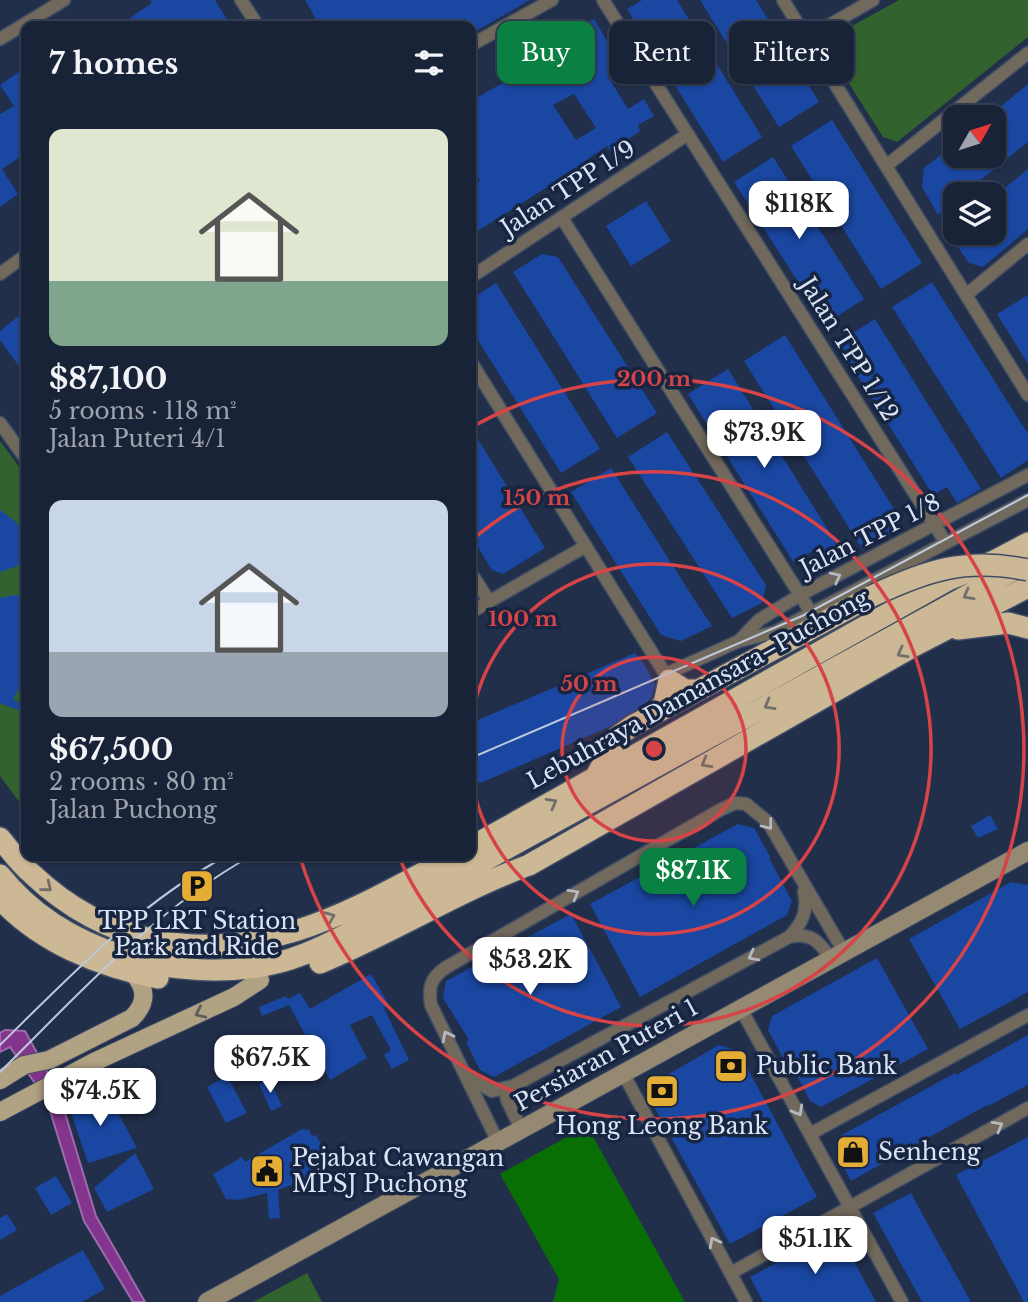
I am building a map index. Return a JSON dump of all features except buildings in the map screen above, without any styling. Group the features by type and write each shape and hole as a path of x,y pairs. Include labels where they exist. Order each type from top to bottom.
{"highway":[{"name":"Lebuhraya Damansara–Puchong","path":"476,844 936,586 1028,543"},
{"name":"Lebuhraya Damansara–Puchong","path":"0,875 23,900 60,926 138,967 225,970 269,965 310,952 446,882 1028,562"},
{"path":"594,779 618,736 880,592 930,571 977,564 1028,570"},
{"path":"0,899 20,917 68,949 207,984 228,984 288,974 342,954 491,879 529,865 932,636 1028,587"},
{"path":"932,636 948,634 959,628 990,624 1008,623 1028,628"},
{"path":"648,718 664,704 667,677 685,690 698,690"},
{"path":"491,879 524,855 632,792 645,773"},
{"path":"0,838 31,874 68,904 128,934 191,946 251,942 296,931 338,914 444,861"}],"main road":[{"path":"0,1080 19,1067 53,1058 136,1014 141,1008 144,993 138,967"},
{"path":"0,1112 65,1076 234,998 260,980"}],"street":[{"path":"30,21 64,0"},
{"path":"241,0 255,21"},
{"path":"476,42 552,0"},
{"name":"Jalan TPP 1/12","path":"603,0 946,543"},
{"path":"783,0 796,21"},
{"path":"837,21 873,0"},
{"path":"0,39 21,26"},
{"path":"886,166 1028,53"},
{"path":"835,84 1028,395"},
{"name":"Jalan TPP 1/9","path":"476,275 688,134"},
{"path":"562,218 812,614"},
{"path":"966,295 1028,244"},
{"path":"0,274 21,259"},
{"path":"476,370 667,677"},
{"path":"0,423 21,452"},
{"name":"Jalan TPP 1/8","path":"739,641 759,620 800,595 1028,475"},
{"name":"Jalan TPP 1/8","path":"667,677 739,641 769,635 812,614 1028,500"},
{"path":"476,609 586,545"},
{"path":"476,581 489,601"},
{"path":"498,1142 431,1005 429,987 437,974 735,803 746,804 768,822 802,880 837,956"},
{"name":"Persiaran Puteri 1","path":"207,1302 1028,851"},
{"path":"789,937 805,912 802,880"},
{"path":"468,1077 492,1091 513,1086 789,937 800,934 814,939 837,956"},
{"path":"741,1009 902,1302"},
{"path":"810,1134 1028,1015"},
{"path":"623,1073 746,1302"},
{"path":"513,1086 506,1094 507,1100 521,1129"},
{"path":"731,1273 1028,1108"}],"green space":[{"path":"899,0 1028,0 1028,37 897,142 883,137 849,84 854,84 854,25"},
{"path":"0,441 21,469 21,804 0,776"},
{"path":"587,1126 685,1302 553,1302 559,1279 500,1174"},
{"path":"307,1273 322,1302 253,1302"}],"shaded area":[{"path":"5,1030 25,1031 59,1093 96,1216 145,1302 133,1302 84,1221 47,1101 10,1047 0,1052 0,1033"}],"tram line":[{"path":"476,756 802,616 1028,495"},
{"path":"0,1045 135,918 218,861"},
{"path":"0,1072 150,928 182,902 243,861"}],"place":[{"name":"TPP LRT Station Park and Ride","path":"197,886"},
{"name":"Public Bank","path":"731,1066"},
{"name":"Hong Leong Bank","path":"662,1091"},
{"name":"Senheng","path":"853,1152"},
{"name":"Pejabat Cawangan MPSJ Puchong","path":"267,1171"}]}
